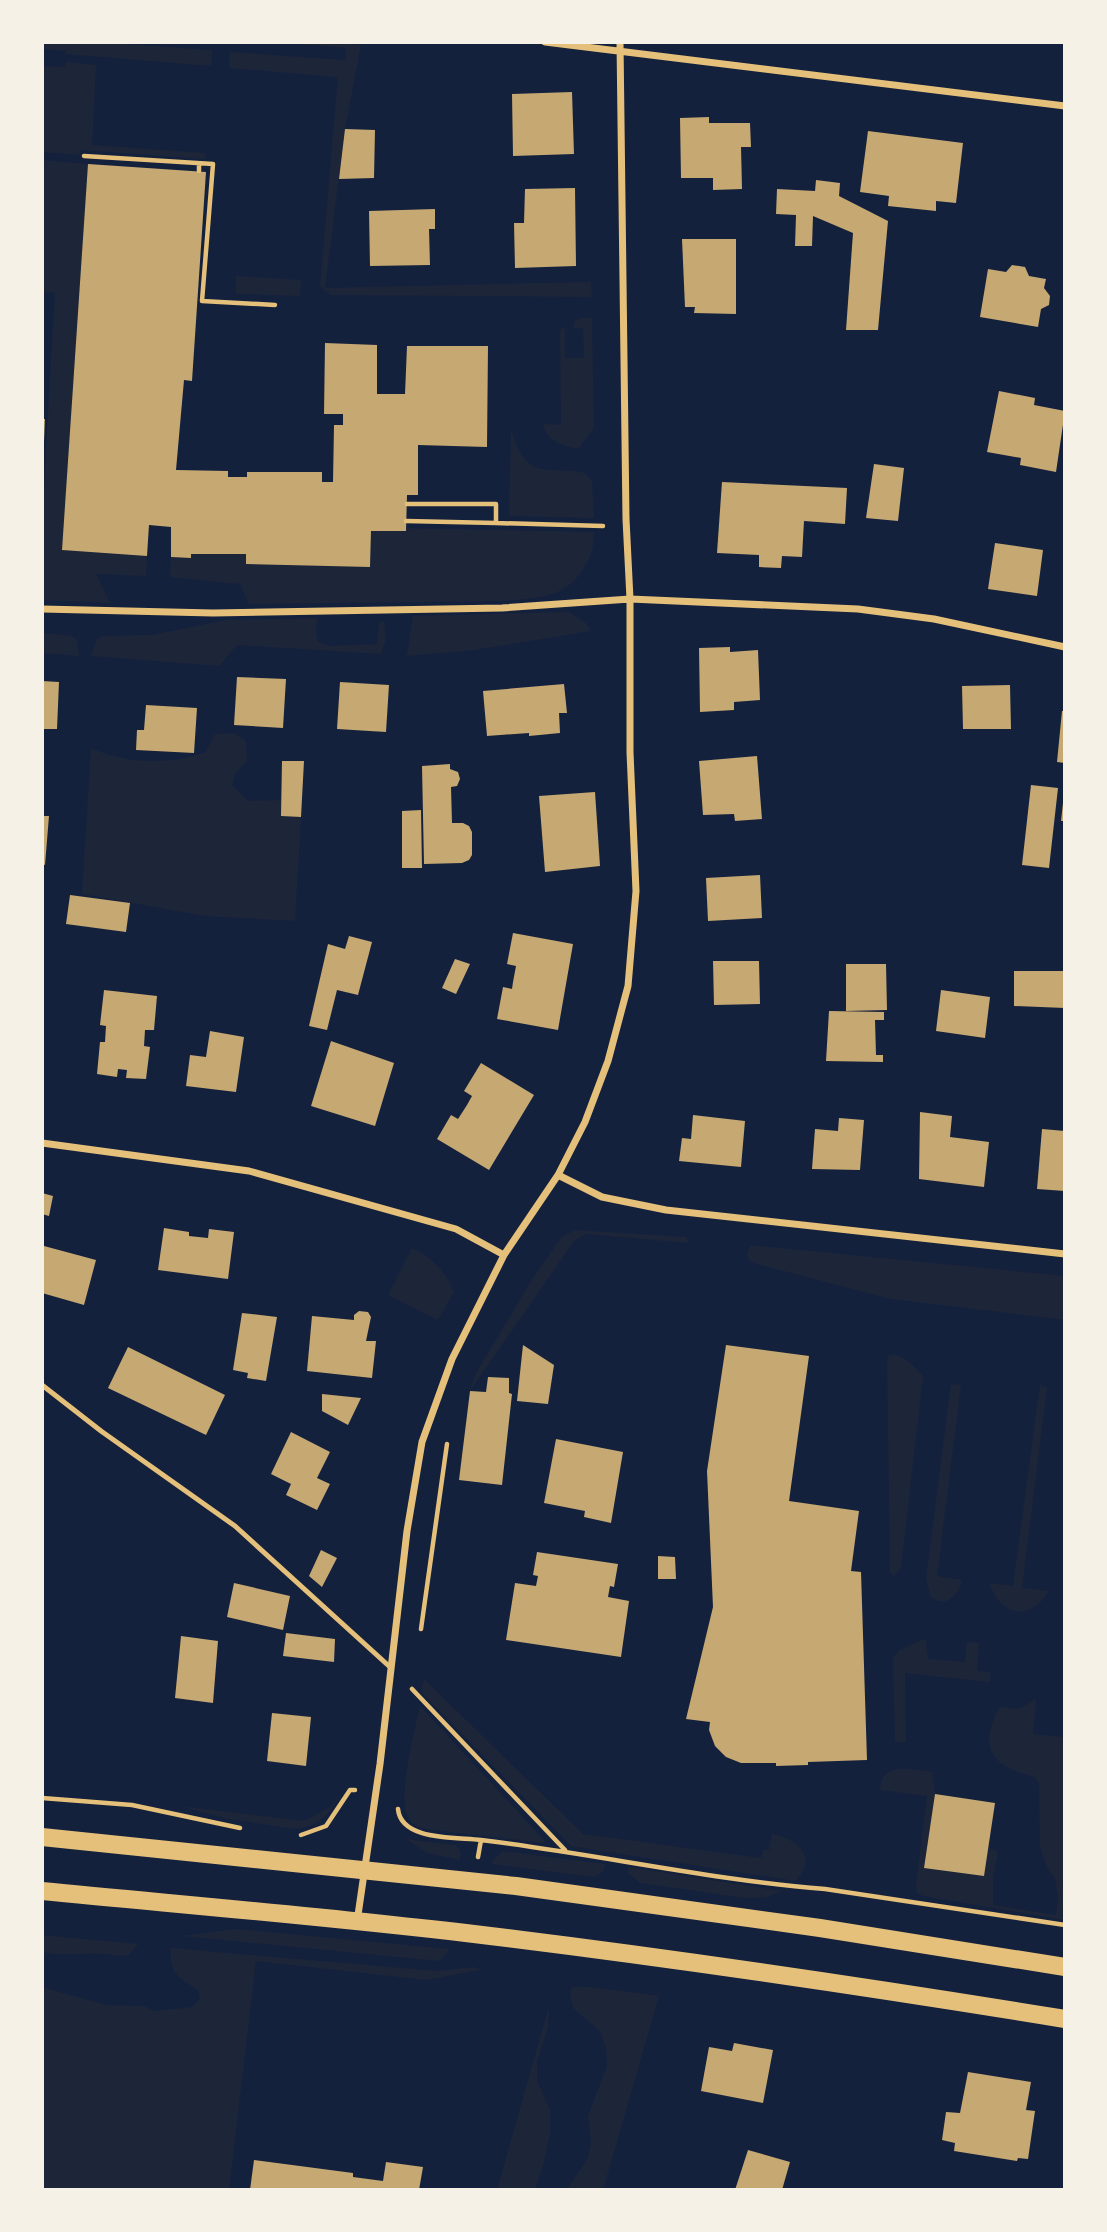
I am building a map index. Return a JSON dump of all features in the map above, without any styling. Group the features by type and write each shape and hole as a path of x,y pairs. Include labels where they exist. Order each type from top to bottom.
{"main road":[{"path":"42,1837 475,1882 820,1928 1065,1968"},
{"path":"42,1891 470,1933 653,1956 841,1983 1065,2020"}],"street":[{"path":"545,42 1065,106"},
{"path":"357,1922 376,1794 407,1531 422,1441 452,1359 504,1255 558,1175 585,1122 608,1061 628,986 636,891 630,752 630,599 625,494 620,42"},
{"path":"42,609 213,613 502,608 630,599 858,609 934,619 1065,647"},
{"path":"42,1143 249,1171 456,1229 504,1255"},
{"path":"558,1175 602,1197 666,1210 1065,1254"}],"lane":[{"path":"42,1385 101,1432 235,1526 390,1667"}],"path":[{"path":"85,156 213,164 202,300 275,305"},
{"path":"199,164 199,172"},
{"path":"407,504 496,504 496,523"},
{"path":"406,521 603,526"},
{"path":"419,1642 448,1442"},
{"path":"411,1702 413,1682"},
{"path":"412,1689 566,1850"},
{"path":"293,1834 326,1826 350,1790 396,1796 398,1815 413,1831 566,1850 786,1886 825,1889 1065,1925"},
{"path":"42,1797 132,1805 251,1829"},
{"path":"475,1882 481,1840"}],"shaded area":[{"path":"42,42 98,42 212,50 211,66 66,54 66,51 42,49"},
{"path":"276,42 337,42 361,45 345,129 325,288 591,282 592,297 331,295 320,286 338,77 229,68 230,52 346,60 346,48"},
{"path":"66,62 96,65 92,145 205,153 205,159 80,150 79,155 42,152 42,66 66,67"},
{"path":"42,160 88,164 62,550 147,556 146,576 96,574 110,603 42,600 42,521 55,292 42,293"},
{"path":"236,276 301,280 300,296 236,294"},
{"path":"592,318 594,428 578,449 552,439 543,424 561,425 560,329 565,328 565,358 584,358 583,328 573,328 575,321"},
{"path":"511,430 524,458 531,465 547,470 585,473 592,481 594,518 509,516"},
{"path":"406,528 594,532 594,537 588,560 579,575 562,590 541,597 505,601 249,604 240,584 170,577 171,557 191,558 191,554 246,554 246,564 370,567 371,531 406,531"},
{"path":"569,612 586,623 591,631 474,650 407,656 413,616"},
{"path":"317,618 318,642 329,646 377,644 379,622 384,621 386,639 381,654 237,645 219,666 91,656 97,639 102,636 152,635 226,620"},
{"path":"42,633 72,636 77,640 79,656 42,653"},
{"path":"234,733 246,741 247,761 235,774 232,785 248,801 281,800 281,816 301,817 295,921 205,916 82,894 91,748 133,760 163,761 206,752 215,734"},
{"path":"574,1230 686,1237 689,1243 586,1234 574,1241 470,1391 475,1375 534,1276 561,1238"},
{"path":"750,1245 1065,1276 1065,1320 891,1299 757,1264 749,1260 747,1254"},
{"path":"412,1248 438,1266 454,1292 438,1320 388,1295"},
{"path":"893,1354 913,1365 923,1376 901,1568 894,1576 890,1572 887,1360 888,1356"},
{"path":"951,1384 961,1385 937,1576 962,1580 955,1595 942,1602 931,1597 926,1579"},
{"path":"1040,1385 1047,1387 1022,1588 1049,1591 1033,1608 1016,1611 1001,1603 989,1583 1013,1586"},
{"path":"926,1640 928,1659 965,1662 967,1642 979,1643 977,1671 990,1672 990,1682 905,1673 906,1742 895,1742 893,1659 898,1651"},
{"path":"424,1679 583,1834 761,1858 763,1850 769,1850 772,1834 790,1840 802,1851 805,1865 802,1873 795,1881 571,1846 421,1692"},
{"path":"1036,1699 1033,1734 1065,1737 1065,1920 917,1893 927,1796 880,1790 886,1774 899,1769 932,1772 935,1794 924,1868 983,1876 988,1848 998,1851 993,1879 993,1905 1056,1915 1058,1896 1055,1879 1040,1848 1039,1784 1035,1777 1008,1768 999,1761 990,1745 993,1721 1000,1707 1019,1709"},
{"path":"420,1706 545,1841 543,1843 433,1830 411,1822 406,1810 405,1781"},
{"path":"342,1792 334,1806 318,1822 295,1829 229,1819 179,1806 304,1821 332,1806"},
{"path":"406,1839 455,1845 461,1851 460,1860 427,1853"},
{"path":"503,1851 605,1864 604,1871 594,1877 492,1864"},
{"path":"628,1867 782,1891 768,1897 746,1898 640,1883 628,1873"},
{"path":"236,1929 450,1949 440,1961 182,1936"},
{"path":"42,1935 138,1944 125,1956 57,1954 42,1952"},
{"path":"171,1948 436,1971 474,1967 480,1970 426,1980 256,1961 229,2190 42,2190 42,1987 106,2005 144,2006 155,2011 192,2007 200,1999 198,1990 176,1974"},
{"path":"572,1987 659,1996 603,2190 566,2190 588,2158 591,2142 588,2116 607,2066 606,2047 599,2030 573,2008 570,1994"},
{"path":"549,2006 548,2028 537,2061 537,2081 550,2109 550,2133 543,2166 535,2190 497,2190"}],"building":[{"path":"572,92 574,154 513,156 512,94"},
{"path":"709,117 709,123 750,123 751,147 741,147 742,189 713,190 713,178 681,178 680,118"},
{"path":"345,129 375,130 374,178 339,179"},
{"path":"868,131 963,143 956,203 936,201 936,211 888,206 889,196 860,192"},
{"path":"88,164 206,172 192,381 184,380 176,470 228,471 228,477 247,477 247,472 322,472 322,482 333,482 334,425 343,425 343,414 324,414 325,343 377,345 377,394 405,394 407,346 488,346 487,447 418,445 418,495 407,495 406,531 371,531 370,567 246,564 246,554 191,554 191,558 171,557 171,527 149,525 147,556 62,550"},
{"path":"816,180 840,183 839,196 888,221 878,330 846,330 853,233 813,216 812,246 795,246 796,215 776,214 777,189 815,191"},
{"path":"575,188 576,266 515,268 514,223 524,223 525,189"},
{"path":"435,209 435,229 429,229 430,265 370,266 369,211"},
{"path":"682,239 736,239 736,314 694,313 695,307 685,307"},
{"path":"1012,265 1025,267 1029,276 1046,279 1044,288 1050,296 1049,305 1041,309 1038,327 980,317 988,269 1006,272"},
{"path":"999,391 1035,398 1034,405 1065,411 1056,472 1020,465 1021,458 987,452"},
{"path":"42,419 45,419 44,442 42,442"},
{"path":"874,464 904,468 898,521 866,518"},
{"path":"722,482 847,488 845,524 804,521 802,557 782,556 781,568 759,567 759,555 717,553"},
{"path":"995,543 1043,550 1037,596 988,589"},
{"path":"730,647 730,652 758,650 760,700 734,702 734,710 700,712 699,648"},
{"path":"237,677 286,679 283,728 234,725"},
{"path":"42,681 59,682 57,729 42,729"},
{"path":"340,682 389,685 386,732 337,729"},
{"path":"564,684 567,713 559,713 560,733 487,736 483,691"},
{"path":"1010,685 1011,729 963,729 962,686"},
{"path":"146,705 197,708 194,753 136,750 137,730 144,730"},
{"path":"1062,711 1065,711 1065,763 1057,762"},
{"path":"757,756 762,819 735,821 734,814 703,815 699,761"},
{"path":"282,761 304,761 301,817 281,816"},
{"path":"450,764 450,769 458,772 460,779 457,786 451,787 452,823 469,826 472,832 472,855 462,863 424,864 422,766"},
{"path":"1031,785 1058,788 1049,868 1022,865"},
{"path":"595,792 600,866 545,872 539,796"},
{"path":"1063,803 1065,821 1061,821"},
{"path":"421,810 422,868 402,868 402,811"},
{"path":"42,816 49,816 45,865 42,864"},
{"path":"760,875 762,918 708,921 706,878"},
{"path":"70,895 130,903 126,932 66,924"},
{"path":"513,933 573,944 558,1030 497,1019 503,987 512,989 516,966 507,964"},
{"path":"349,936 372,942 358,995 337,990 327,1030 309,1026 328,944 345,949"},
{"path":"455,959 470,964 456,994 442,988"},
{"path":"713,961 759,961 760,1004 714,1005"},
{"path":"846,964 886,964 887,1010 846,1011"},
{"path":"1014,971 1065,971 1065,1008 1014,1006"},
{"path":"104,990 157,996 154,1030 145,1030 144,1046 150,1047 146,1079 126,1078 127,1070 118,1069 117,1077 97,1074 100,1042 105,1042 106,1026 100,1025"},
{"path":"941,990 990,997 985,1038 936,1031"},
{"path":"829,1011 884,1012 884,1020 875,1020 876,1055 883,1055 883,1062 826,1061"},
{"path":"210,1031 244,1037 236,1092 186,1086 190,1055 206,1057"},
{"path":"331,1041 394,1063 375,1126 311,1106"},
{"path":"481,1063 534,1095 489,1170 437,1139 451,1115 458,1119 467,1105 472,1096 464,1091"},
{"path":"920,1112 952,1116 950,1137 989,1142 984,1187 919,1179"},
{"path":"693,1115 745,1121 741,1167 679,1161 682,1138 691,1139"},
{"path":"839,1118 864,1120 860,1170 812,1169 815,1129 838,1131"},
{"path":"1042,1129 1065,1131 1065,1191 1037,1189"},
{"path":"42,1193 53,1196 49,1216 42,1214"},
{"path":"164,1228 189,1232 189,1236 208,1238 209,1229 234,1232 228,1279 158,1270"},
{"path":"44,1246 96,1260 84,1305 42,1293"},
{"path":"359,1311 368,1312 371,1317 366,1341 376,1341 372,1378 307,1371 312,1316 354,1320 354,1315"},
{"path":"242,1313 277,1317 266,1381 247,1378 248,1373 233,1370"},
{"path":"523,1345 554,1365 548,1404 517,1401"},
{"path":"726,1345 809,1356 789,1501 859,1511 851,1571 861,1572 867,1760 776,1766 776,1763 741,1763 726,1757 715,1746 709,1730 710,1722 686,1719 713,1607 707,1471"},
{"path":"128,1347 225,1395 206,1435 108,1388"},
{"path":"488,1377 509,1378 509,1393 512,1394 502,1485 459,1480 470,1391 486,1392"},
{"path":"322,1394 361,1398 348,1425 322,1411"},
{"path":"291,1432 330,1452 317,1478 330,1484 317,1510 286,1495 291,1484 271,1474"},
{"path":"556,1439 623,1452 611,1523 584,1517 585,1511 544,1503"},
{"path":"321,1550 337,1558 322,1587 309,1576"},
{"path":"537,1552 618,1564 614,1587 610,1586 608,1597 629,1601 621,1657 506,1640 515,1583 536,1586 538,1576 533,1575"},
{"path":"658,1556 675,1557 676,1579 658,1579"},
{"path":"234,1583 290,1596 283,1630 227,1617"},
{"path":"286,1633 335,1639 334,1662 283,1656"},
{"path":"181,1636 218,1641 213,1703 175,1698"},
{"path":"272,1713 311,1717 306,1766 267,1761"},
{"path":"935,1794 995,1803 984,1876 924,1868"},
{"path":"734,2043 773,2050 763,2103 701,2091 709,2047 732,2051"},
{"path":"968,2072 1031,2082 1026,2110 1035,2111 1028,2159 1018,2158 1017,2161 954,2151 955,2143 942,2140 946,2112 960,2113"},
{"path":"748,2150 790,2162 782,2190 735,2190"},
{"path":"254,2160 353,2173 353,2177 383,2181 386,2162 423,2167 419,2190 250,2190"}]}
